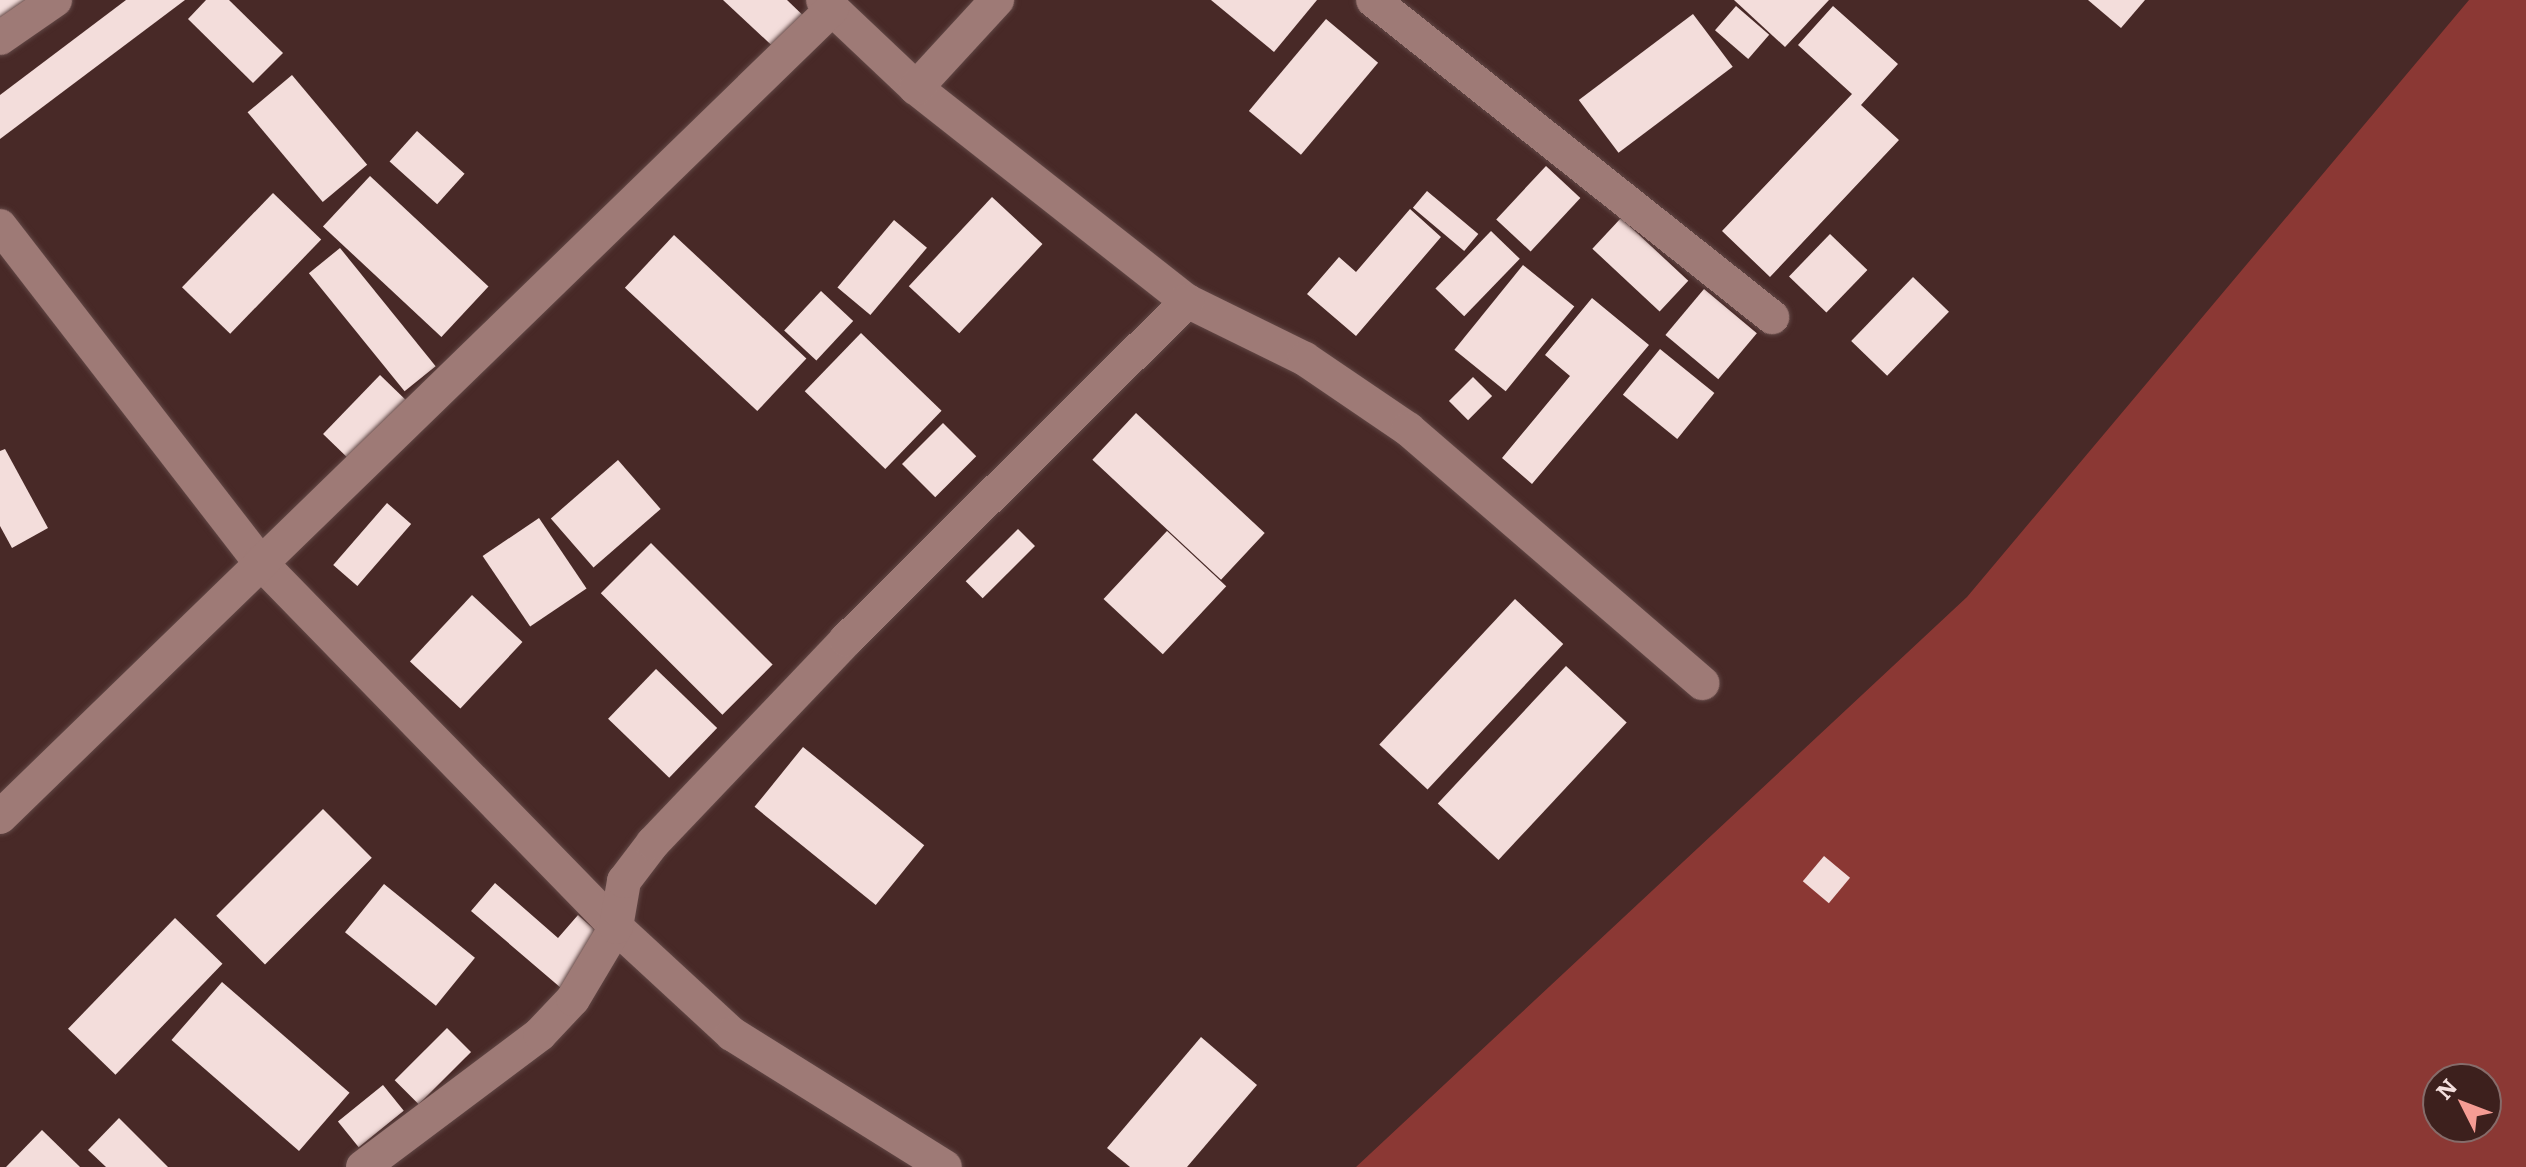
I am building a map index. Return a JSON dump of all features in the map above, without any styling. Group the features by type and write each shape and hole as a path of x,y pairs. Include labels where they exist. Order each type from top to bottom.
{"street":[{"path":"0,38 55,0"},
{"path":"916,88 997,0"},
{"path":"1373,0 1772,317"},
{"path":"0,817 827,5 916,88 1187,301 1305,359 1408,429 1702,683"},
{"path":"0,226 260,562 616,927 732,1034 945,1167"},
{"path":"363,1167 540,1034 573,999 616,927 624,881 653,843 846,640 1187,301"}],"shaded area":[{"path":"2469,0 2526,0 2526,1167 1356,1167 1967,597"}],"building":[{"path":"0,0 38,0 0,22"},
{"path":"126,0 185,0 0,139 0,95"},
{"path":"206,0 229,0 283,53 253,83 188,19"},
{"path":"723,0 787,0 812,24 782,55"},
{"path":"1211,0 1317,0 1274,52"},
{"path":"1734,0 1829,0 1785,47"},
{"path":"2088,0 2145,0 2121,28"},
{"path":"1736,6 1769,35 1748,59 1715,30"},
{"path":"1833,6 1898,64 1861,105 1899,140 1770,277 1722,231 1852,94 1798,45"},
{"path":"1693,14 1733,67 1619,153 1579,100"},
{"path":"1326,19 1378,63 1301,155 1249,111"},
{"path":"292,75 367,165 323,202 248,112"},
{"path":"417,131 465,174 437,204 390,161"},
{"path":"1546,166 1580,198 1531,251 1496,219"},
{"path":"370,176 488,286 441,337 323,226"},
{"path":"1427,191 1478,234 1464,251 1413,208"},
{"path":"273,193 321,240 230,334 182,287"},
{"path":"992,197 1042,244 959,333 909,286"},
{"path":"1410,209 1441,237 1356,336 1307,294 1339,257 1356,272"},
{"path":"1621,218 1688,281 1660,311 1592,249"},
{"path":"894,220 927,248 870,315 837,287"},
{"path":"1491,231 1520,259 1464,316 1435,289"},
{"path":"1830,234 1867,270 1826,313 1789,276"},
{"path":"674,235 806,358 757,411 625,288"},
{"path":"340,248 436,366 405,391 309,273"},
{"path":"1523,265 1574,307 1506,391 1454,350"},
{"path":"1913,277 1949,312 1887,376 1851,341"},
{"path":"1704,289 1757,333 1718,379 1665,335"},
{"path":"821,291 853,321 816,361 784,330"},
{"path":"1592,298 1649,345 1532,484 1502,458 1570,376 1545,355"},
{"path":"861,333 942,411 885,469 805,391"},
{"path":"1660,349 1714,393 1677,439 1623,395"},
{"path":"380,375 407,401 350,460 323,434"},
{"path":"1473,377 1492,396 1468,420 1449,401"},
{"path":"1136,413 1265,533 1221,580 1092,460"},
{"path":"943,423 976,456 935,497 902,464"},
{"path":"5,449 48,528 12,548 0,526 0,451"},
{"path":"618,460 661,509 593,567 551,518"},
{"path":"387,503 411,524 357,586 333,565"},
{"path":"539,518 587,588 530,626 483,556"},
{"path":"1018,529 1035,546 983,598 966,581"},
{"path":"1167,531 1226,586 1163,654 1104,599"},
{"path":"651,543 773,665 722,715 601,593"},
{"path":"472,595 522,642 460,709 410,662"},
{"path":"1515,599 1563,644 1428,790 1379,745"},
{"path":"1566,666 1627,723 1498,860 1438,803"},
{"path":"656,669 717,728 669,778 608,719"},
{"path":"803,747 924,845 876,905 755,807"},
{"path":"323,809 372,858 265,965 216,916"},
{"path":"1824,856 1850,878 1829,903 1803,881"},
{"path":"495,883 558,938 578,915 605,939 561,988 471,911"},
{"path":"384,884 475,958 436,1006 345,932"},
{"path":"175,918 222,964 115,1075 68,1029"},
{"path":"222,982 350,1093 299,1151 171,1040"},
{"path":"447,1028 471,1052 419,1104 395,1080"},
{"path":"1201,1037 1257,1085 1187,1167 1130,1167 1107,1148"},
{"path":"383,1085 404,1111 359,1147 338,1122"},
{"path":"119,1118 168,1167 106,1167 88,1150"},
{"path":"42,1130 80,1167 6,1167"}]}
